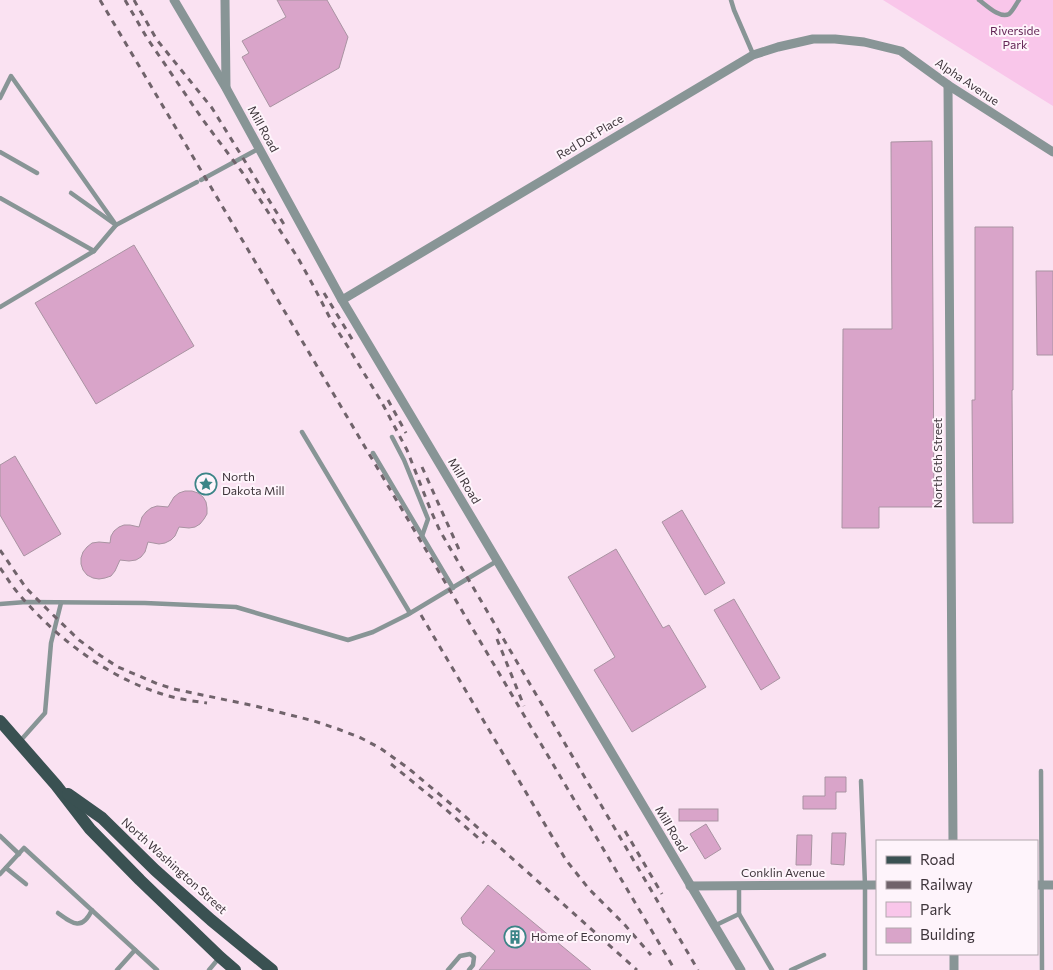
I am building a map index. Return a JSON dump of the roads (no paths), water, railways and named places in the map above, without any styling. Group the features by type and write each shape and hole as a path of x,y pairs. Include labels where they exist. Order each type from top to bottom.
{"main road":[{"name":"North Washington Street","path":"0,721 56,785 90,828 140,880 235,970"},
{"name":"North Washington Street","path":"56,785 102,818 155,870 211,920 272,970"}],"street":[{"name":"Mill Road","path":"174,0 260,148 342,300 740,970"},
{"path":"225,0 226,88"},
{"name":"Red Dot Place","path":"342,300 753,54 778,46 813,39 864,42"},
{"name":"Alpha Avenue","path":"864,42 901,51 948,85 1053,152"},
{"name":"North 6th Street","path":"948,85 953,840"},
{"name":"Conklin Avenue","path":"690,886 876,885"},
{"path":"1039,885 1053,885"},
{"path":"954,955 954,970"}],"lane":[{"path":"731,0 753,54"},
{"path":"979,0 1002,16 1011,13 1019,0"},
{"path":"0,98 11,76 116,225"},
{"path":"0,307 94,251 116,225 260,148"},
{"path":"0,152 36,173"},
{"path":"71,194 116,225"},
{"path":"0,198 94,251"},
{"path":"302,432 410,613"},
{"path":"392,437 404,460 428,519 422,536"},
{"path":"372,453 453,588"},
{"path":"0,604 145,603 236,607 348,640 373,632 410,613 497,561"},
{"path":"19,743 45,713 51,643 61,603"},
{"path":"1041,771 1039,885 1042,970"},
{"path":"861,780 865,885 865,970"},
{"path":"0,836 18,854"},
{"path":"0,874 24,848 157,970"},
{"path":"6,868 26,884"},
{"path":"739,885 739,914 772,970"},
{"path":"58,913 72,923 80,923 88,919 92,910"},
{"path":"714,926 739,914"},
{"path":"117,970 135,950"},
{"path":"448,970 460,956 470,954 474,957 474,964 469,970"},
{"path":"791,970 824,955"},
{"path":"209,970 220,957"}],"railway":[{"path":"100,0 675,970"},
{"path":"125,0 147,38 203,120 242,172 298,258 332,322 381,401 407,450 440,531 698,970"},
{"path":"134,0 157,40 212,108 285,226"},
{"path":"324,293 355,344"},
{"path":"388,400 406,433"},
{"path":"422,467 461,554"},
{"path":"0,550 26,588 48,610 79,640 118,667 174,689 314,721 361,738 380,748 408,768 458,810 637,970"},
{"path":"0,568 18,593 48,625 83,654 121,677 142,687 179,699 207,703"},
{"path":"421,615 566,860 589,889 624,924 651,955"},
{"path":"497,639 524,706"},
{"path":"391,764 484,843"},
{"path":"625,831 662,894"}],"place":[{"name":"North Dakota Mill","path":"206,484"},
{"name":"Home of Economy","path":"515,937"}],"park label":[{"name":"Riverside Park","path":"1015,38"}]}
